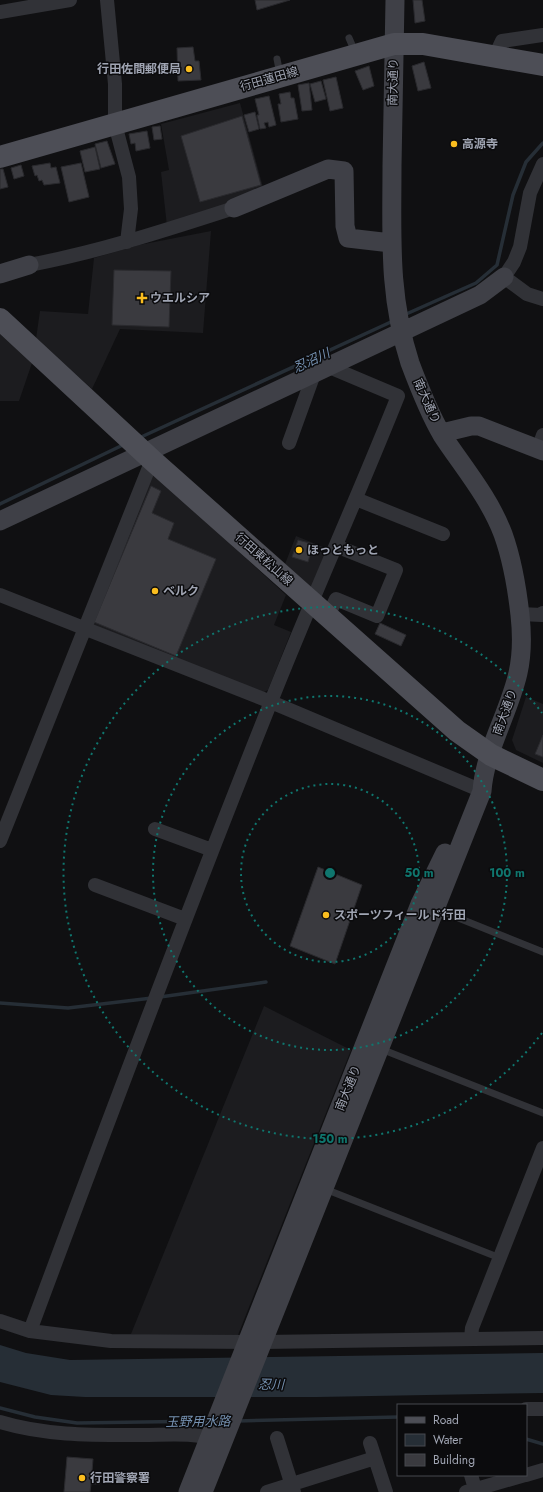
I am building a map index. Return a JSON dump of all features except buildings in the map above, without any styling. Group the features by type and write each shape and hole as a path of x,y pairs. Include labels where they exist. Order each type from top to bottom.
{"main road":[{"name":"行田蓮田線","path":"0,157 115,124 278,67 352,46 423,44 543,65"},
{"name":"行田東松山線","path":"0,319 148,456 457,732 491,755 543,780"}],"street":[{"path":"0,12 70,0"},
{"path":"107,0 115,84 115,124 130,176 131,209 127,242"},
{"name":"南大通り","path":"188,1492 200,1476 223,1422 428,906 482,791 479,784 491,755 496,733 518,672 521,637 520,614 513,572 503,534 485,498 442,433 421,391 401,332 394,298 391,243 395,0"},
{"path":"495,56 502,42 543,35"},
{"path":"0,521 148,456 321,369 480,295 504,277 514,262 520,247 530,194 543,164"},
{"path":"0,274 29,265 78,256 234,208 328,169 344,171 345,226 348,238 391,243"},
{"path":"504,277 527,294 543,299"},
{"path":"289,443 321,369"},
{"path":"30,1331 212,850 271,702 398,396 321,369"},
{"path":"442,433 479,426 541,445"},
{"path":"0,841 84,629 148,456"},
{"path":"356,499 443,534"},
{"path":"328,616 336,599 377,616 396,570 336,546"},
{"path":"0,595 479,784"},
{"path":"520,614 543,614"},
{"path":"155,829 212,850"},
{"path":"95,885 185,919"},
{"path":"471,1338 472,1328 543,1148"},
{"path":"0,1320 30,1331 111,1341 254,1345 471,1338 543,1338"},
{"path":"527,1409 543,1409"},
{"path":"0,1422 41,1432 108,1435 196,1435 223,1422"},
{"path":"277,1438 293,1488"},
{"path":"370,1444 386,1492"},
{"path":"267,1492 293,1488 375,1458"},
{"path":"527,1474 543,1470"},
{"path":"471,1476 472,1491 522,1476"}],"lane":[{"path":"428,906 543,952"},
{"path":"372,1046 543,1113"},
{"path":"317,1186 500,1258"}],"shaded area":[{"path":"240,103 264,191 167,226 161,172 169,170 161,124"},
{"path":"211,231 203,333 120,329 92,389 36,339 40,311 88,314 94,258 139,245"},
{"path":"0,334 32,363 19,401 0,401"},
{"path":"153,473 286,595 274,625 291,632 268,690 262,693 92,626"},
{"path":"296,536 328,549 311,589 285,564"},
{"path":"526,697 543,704 543,763 516,750 512,740"},
{"path":"264,1006 351,1050 238,1335 131,1334"}],"water":[{"name":"忍川","path":"0,1345 26,1353 70,1360 543,1353 543,1393 317,1397 85,1397 51,1395 0,1382"}],"waterway":[{"name":"忍沼川","path":"404,315 476,283 497,265 513,195 526,162 543,143"},
{"name":"忍沼川","path":"139,438 393,321"},
{"name":"忍沼川","path":"0,504 125,444"},
{"path":"160,997 266,982"},
{"path":"0,1003 68,1008 152,998"},
{"name":"玉野用水路","path":"0,1408 35,1417 77,1423 209,1421"},
{"name":"玉野用水路","path":"237,1421 397,1417"},
{"name":"玉野用水路","path":"527,1439 543,1444"}],"place":[{"name":"行田佐間郵便局","path":"189,69"},
{"name":"高源寺","path":"454,144"},
{"name":"ウエルシア","path":"142,298"},
{"name":"ほっともっと","path":"299,550"},
{"name":"ベルク","path":"155,591"},
{"name":"スポーツフィールド行田","path":"326,915"},
{"name":"行田警察署","path":"82,1478"}]}
